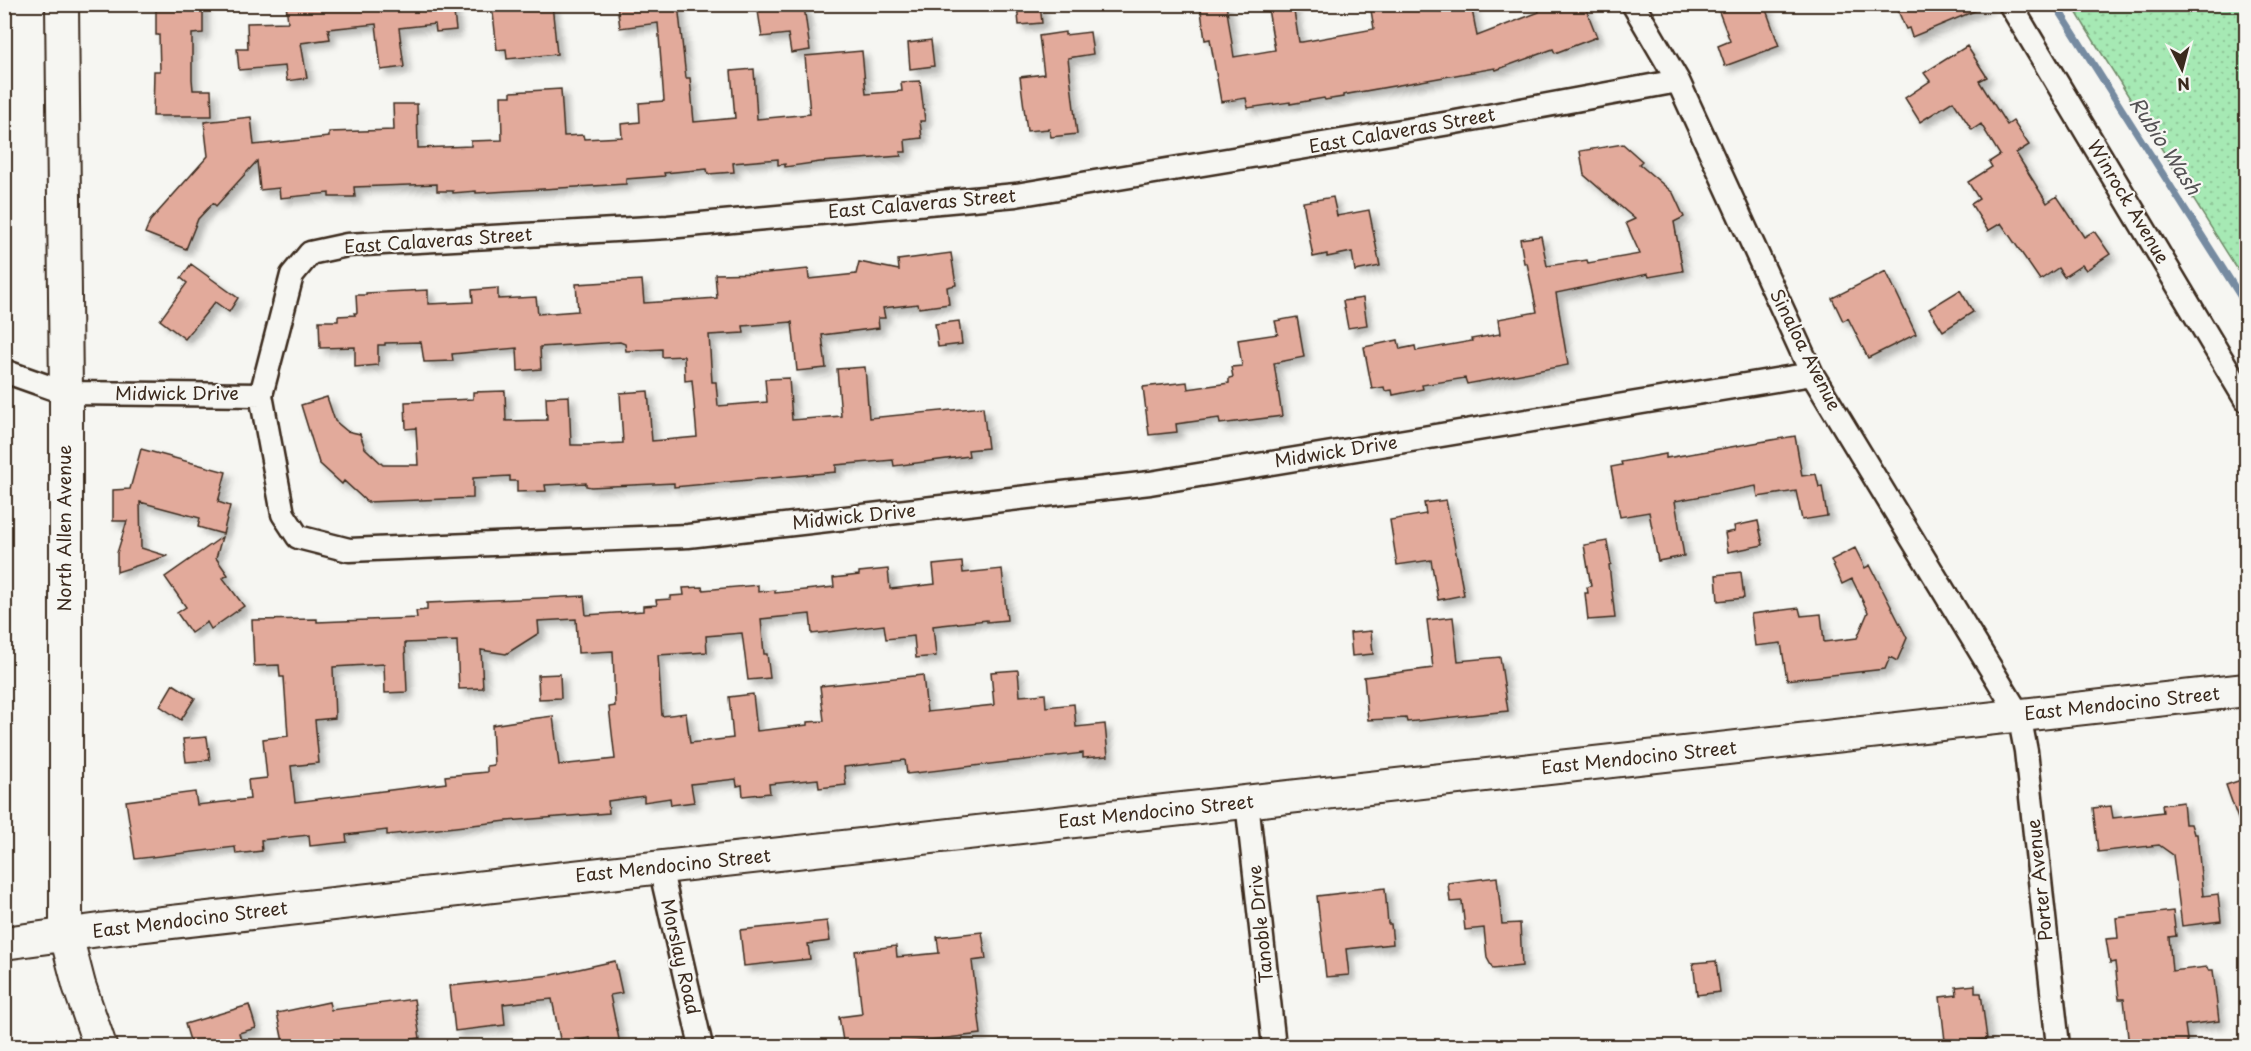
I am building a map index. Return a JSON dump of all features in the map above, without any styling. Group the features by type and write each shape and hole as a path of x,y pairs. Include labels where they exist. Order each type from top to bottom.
{"street":[{"name":"North Allen Avenue","path":"62,4 66,393 66,935 79,985 100,1047"},
{"name":"Sinaloa Avenue","path":"1633,4 1678,81 1812,374 2019,715"},
{"name":"Winrock Avenue","path":"2010,4 2247,400"},
{"name":"East Calaveras Street","path":"261,395 292,275 310,253 338,247 668,227 1016,195 1450,123 1678,81"},
{"name":"Midwick Drive","path":"4,371 66,393 261,395 283,514 298,537 349,550 688,536 1150,483 1812,374"},
{"name":"East Mendocino Street","path":"4,943 660,867 2247,690"},
{"name":"Porter Avenue","path":"2019,715 2026,751 2058,1047"},
{"name":"Tanoble Drive","path":"1247,802 1274,1047"},
{"name":"Morslay Road","path":"660,867 700,1047"}],"green space":[{"path":"2072,5 2246,5 2246,283 2087,30"}],"building":[{"path":"156,4 203,4 203,33 192,34 192,79 193,90 211,90 212,116 153,116 154,71 160,71 159,35 156,35"},
{"path":"286,4 453,4 456,30 436,32 435,24 399,28 404,67 381,70 376,24 328,29 330,39 301,43 307,78 287,81 285,66 239,70 237,49 248,49 247,23 288,22"},
{"path":"492,4 552,4 557,54 507,59 506,49 497,50"},
{"path":"617,4 678,4 686,78 690,78 694,122 735,118 731,71 754,69 757,119 810,114 805,56 862,51 866,94 902,91 901,82 920,81 925,121 920,121 922,138 905,140 906,152 900,152 901,156 785,167 785,164 778,165 778,159 733,163 734,172 708,174 707,169 664,173 665,176 626,179 626,184 476,193 476,191 453,193 453,191 437,191 437,184 354,187 355,197 329,197 329,193 280,198 279,188 260,190 257,161 216,206 213,203 198,219 186,249 145,233 150,221 208,156 204,122 251,117 254,145 329,137 329,132 394,130 393,104 417,104 418,148 471,146 471,141 502,140 501,96 511,96 511,92 561,89 564,136 583,135 584,139 622,137 621,124 640,122 639,103 664,101 658,23 620,28"},
{"path":"1017,4 1040,4 1042,23 1019,25"},
{"path":"1200,4 1226,4 1234,57 1275,50 1268,9 1293,5 1299,42 1374,29 1370,4 1471,4 1477,36 1539,12 1536,4 1584,4 1597,37 1555,53 1553,49 1496,70 1495,68 1325,100 1324,98 1248,108 1246,98 1221,102 1210,39 1205,40"},
{"path":"1716,4 1764,4 1779,46 1725,66 1718,46 1730,41"},
{"path":"1895,4 1988,4 1989,5 1912,37"},
{"path":"804,6 810,50 791,53 788,34 762,37 758,11"},
{"path":"1065,32 1065,35 1090,32 1093,54 1068,58 1077,134 1051,137 1049,129 1027,131 1020,77 1044,74 1039,36"},
{"path":"931,40 934,66 910,69 908,43"},
{"path":"1967,46 1987,77 1979,81 2007,125 2013,121 2029,145 2016,153 2047,203 2057,196 2084,237 2094,231 2110,254 2086,270 2082,265 2064,277 2058,268 2040,280 2001,223 1988,231 1971,204 1979,199 1968,182 1992,167 1989,162 2000,155 1981,124 1972,130 1953,101 1920,122 1905,98 1930,81 1924,73"},
{"path":"1623,144 1642,161 1639,164 1673,193 1684,217 1674,222 1683,271 1649,277 1648,274 1556,293 1568,365 1467,384 1465,378 1422,385 1423,389 1393,395 1392,390 1385,391 1384,387 1372,389 1364,347 1398,340 1400,349 1415,346 1416,351 1472,341 1471,339 1500,334 1498,319 1537,312 1520,239 1541,236 1547,266 1587,260 1588,263 1640,254 1626,223 1635,219 1584,175 1580,151"},
{"path":"1333,197 1337,216 1369,210 1380,266 1355,271 1352,252 1313,257 1303,202"},
{"path":"951,253 956,285 947,287 949,304 919,308 918,304 883,308 885,318 878,318 879,328 822,335 826,368 797,371 792,322 743,326 744,333 709,335 712,382 716,382 718,406 767,402 765,379 789,378 792,420 841,416 837,369 865,367 869,418 983,407 988,448 968,450 969,456 894,466 893,460 836,465 836,472 674,487 674,483 591,487 586,486 586,483 545,485 546,491 517,492 517,481 510,481 510,476 473,478 473,498 367,502 319,463 301,405 327,397 335,421 347,431 360,434 365,448 383,465 418,465 416,428 406,429 405,402 473,399 473,392 505,391 506,421 547,420 546,397 569,396 571,445 587,445 623,443 620,393 648,391 652,441 697,437 692,380 685,381 684,356 662,357 662,349 626,351 625,344 620,342 540,347 541,369 518,371 517,348 452,354 453,361 424,362 421,342 385,343 385,345 378,345 378,365 355,367 355,347 320,348 319,321 338,321 338,316 355,315 354,313 357,313 356,295 366,295 366,293 428,290 428,304 473,302 472,290 498,288 498,299 536,297 538,314 578,311 576,284 642,280 644,303 717,298 715,274 808,269 809,279 856,274 859,262 899,270 898,260"},
{"path":"191,264 238,298 229,312 215,302 185,339 160,320 187,283 181,278"},
{"path":"1886,271 1916,334 1868,358 1848,318 1843,321 1832,298"},
{"path":"1960,290 1973,312 1943,331 1929,309"},
{"path":"1363,298 1367,325 1348,328 1343,301"},
{"path":"1297,317 1304,357 1274,363 1282,416 1220,424 1219,418 1176,424 1177,432 1149,435 1143,387 1187,382 1188,389 1229,383 1229,378 1233,377 1231,367 1242,366 1238,340 1278,334 1275,321"},
{"path":"959,321 962,344 938,347 935,324"},
{"path":"1795,436 1802,476 1816,474 1819,487 1822,486 1827,516 1802,520 1796,491 1758,497 1756,486 1675,501 1684,556 1658,561 1649,512 1620,517 1611,467 1622,465 1621,462 1666,454 1666,458"},
{"path":"141,449 226,472 218,502 230,506 223,534 198,527 200,518 140,502 141,548 167,556 117,572 117,553 127,521 113,521 113,490 130,489"},
{"path":"1446,500 1464,595 1438,600 1431,560 1397,565 1390,520 1426,514 1424,503"},
{"path":"1758,521 1763,545 1728,552 1725,533 1735,531 1734,526"},
{"path":"222,537 216,558 228,575 223,578 244,606 211,629 207,622 191,633 177,613 186,607 165,577"},
{"path":"1607,541 1615,618 1588,620 1585,593 1588,593 1587,587 1591,586 1584,545"},
{"path":"1855,548 1865,568 1870,565 1907,638 1897,661 1890,657 1885,669 1787,680 1781,643 1755,646 1751,614 1799,608 1801,616 1821,614 1824,642 1857,638 1868,612 1852,579 1842,584 1831,560"},
{"path":"962,562 963,573 1002,569 1007,620 933,626 936,656 916,658 914,636 886,639 884,625 812,634 810,614 761,619 764,654 767,654 770,678 748,680 742,633 706,636 707,652 658,655 662,716 686,713 690,743 733,738 729,697 753,694 757,731 824,721 820,686 923,675 927,712 994,705 991,672 1018,670 1020,696 1045,694 1046,707 1074,704 1076,727 1105,724 1108,756 1083,758 1083,753 907,774 905,760 844,767 846,785 819,788 818,779 769,784 770,793 743,796 742,785 737,786 736,779 691,784 694,802 671,805 670,798 644,802 644,796 608,801 609,813 507,821 387,835 387,830 346,835 347,842 310,846 309,835 261,840 262,851 236,854 235,847 135,859 126,801 195,792 197,805 250,799 248,780 267,778 263,739 288,736 284,677 280,677 279,665 254,666 252,620 317,619 317,622 417,618 416,611 427,610 427,603 584,596 586,615 643,611 643,606 657,605 656,600 684,595 683,588 702,587 703,590 758,585 758,592 775,590 775,593 834,587 833,578 888,569 890,589 935,584 933,565","holes":["576,619 578,653 613,651 615,706 609,707 615,759 559,765 553,716 530,719 492,725 494,765 487,766 487,772 445,776 446,783 295,802 291,766 319,763 315,720 335,718 333,667 384,664 385,693 407,692 405,643 457,641 459,689 483,688 481,650 506,654 539,633 538,621"]},
{"path":"1741,572 1744,598 1718,601 1716,575"},
{"path":"1453,617 1458,661 1500,657 1508,711 1407,722 1406,718 1368,720 1364,677 1433,668 1427,620"},
{"path":"1371,631 1373,654 1352,656 1350,633"},
{"path":"560,674 561,698 539,699 538,675"},
{"path":"173,684 195,698 181,720 160,706"},
{"path":"207,737 210,760 186,762 183,739"},
{"path":"2247,778 2247,836 2244,836 2226,785"},
{"path":"2183,802 2185,824 2191,824 2194,834 2197,834 2203,896 2218,894 2221,921 2182,926 2173,855 2159,845 2098,852 2093,808 2111,806 2113,818 2163,812 2162,805"},
{"path":"1497,877 1502,924 1520,923 1522,966 1493,969 1487,958 1484,928 1465,930 1462,901 1450,902 1448,883"},
{"path":"1385,888 1388,924 1391,924 1393,944 1346,949 1349,975 1326,977 1317,896"},
{"path":"2173,911 2176,936 2169,937 2172,971 2207,967 2208,970 2213,970 2219,1021 2185,1025 2188,1047 2129,1047 2124,999 2119,999 2115,962 2110,963 2106,939 2118,938 2116,918"},
{"path":"827,921 830,941 808,944 810,959 744,966 740,930"},
{"path":"982,932 986,959 972,961 981,1034 871,1047 844,1047 839,1017 862,1014 855,951 896,946 897,957 939,953 937,937"},
{"path":"615,961 622,993 610,995 620,1044 610,1047 592,1047 590,1038 561,1044 552,999 503,1004 505,1025 455,1031 450,986 552,975"},
{"path":"1716,961 1720,992 1697,995 1693,963"},
{"path":"1975,985 1975,993 1981,993 1987,1039 1945,1041 1940,997 1957,995 1956,987"},
{"path":"414,999 420,1038 359,1047 284,1047 277,1013 329,1002 331,1010"},
{"path":"249,1005 256,1028 239,1033 243,1047 192,1047 185,1024"}],"waterway":[{"name":"Rubio Wash","path":"2055,4 2246,305"}]}
